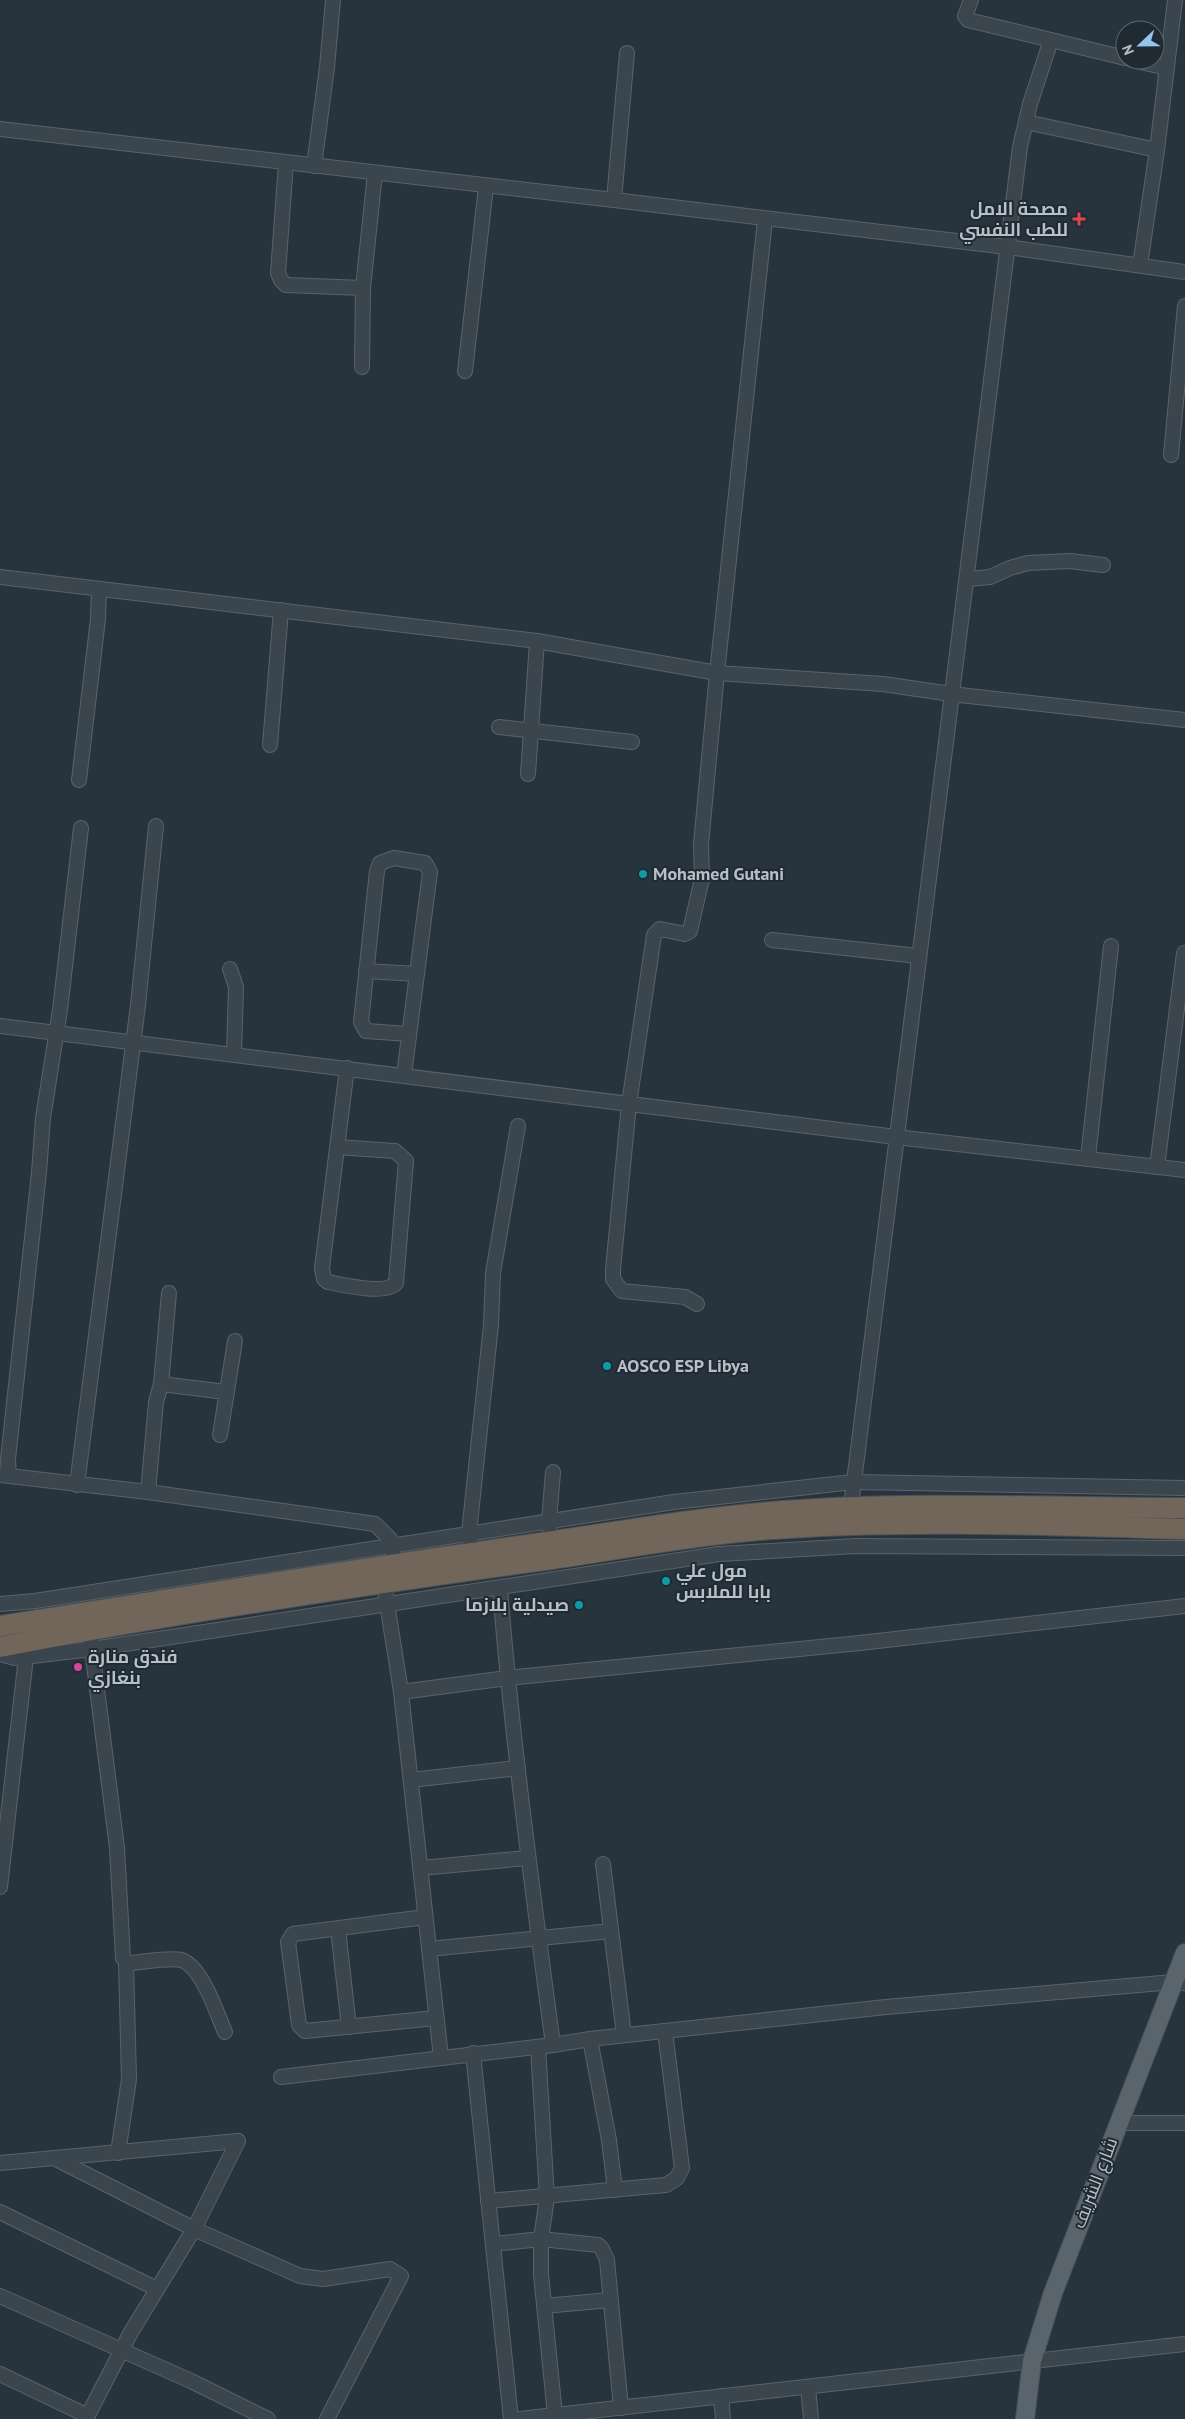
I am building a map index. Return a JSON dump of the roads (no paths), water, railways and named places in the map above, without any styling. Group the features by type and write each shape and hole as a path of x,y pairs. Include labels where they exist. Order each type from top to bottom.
{"highway":[{"path":"0,1626 393,1554 471,1543 549,1550 620,1520 677,1521 851,1506 1001,1505 1185,1508"},
{"path":"0,1647 90,1640 384,1584 549,1550 719,1534 845,1525 992,1523 1185,1529"}],"main road":[{"name":"شارع الشريف","path":"1025,2419 1032,2361 1059,2276 1118,2123 1179,1982 1185,1953"}],"street":[{"path":"314,166 327,67 333,0"},
{"path":"971,0 965,16 968,20 1115,56"},
{"path":"1140,265 1157,150 1175,0"},
{"path":"851,1506 852,1482 1020,147 1051,40"},
{"path":"614,200 627,53"},
{"path":"1026,122 1157,150"},
{"path":"0,129 1007,247 1185,272"},
{"path":"286,163 278,272 280,280 286,285 364,288"},
{"path":"362,368 364,288 375,173"},
{"path":"465,372 486,186"},
{"path":"697,1304 685,1297 622,1291 613,1279 629,1104 654,935 660,929 685,934 690,931 702,879 701,844 717,673 765,220"},
{"path":"1171,455 1185,306"},
{"path":"967,579 990,578 1010,568 1028,563 1070,561 1103,565"},
{"path":"0,577 536,641 717,673 883,684 951,694 1185,720"},
{"path":"79,780 98,618 99,589"},
{"path":"270,745 282,610"},
{"path":"528,774 536,641"},
{"path":"499,727 632,742"},
{"path":"77,1485 133,1041 156,826"},
{"path":"0,1604 393,1554 384,1531 376,1524 148,1492 5,1476 39,1173 43,1118 56,1034 81,828"},
{"path":"404,1075 417,974 429,867 416,860 394,858 380,863 377,871 362,1027 366,1031 409,1034"},
{"path":"772,940 918,956"},
{"path":"1088,1158 1111,946"},
{"path":"1157,1167 1184,952"},
{"path":"230,969 236,987 234,1054"},
{"path":"366,971 417,974"},
{"path":"0,1026 896,1137 1185,1170"},
{"path":"337,1147 395,1151 406,1160 396,1282 390,1288 380,1289 339,1284 328,1282 324,1279 322,1268 346,1068"},
{"path":"518,1126 493,1272 491,1325 471,1543 549,1521 620,1520 674,1502 852,1482 1185,1488"},
{"path":"148,1492 156,1402 161,1384 169,1293"},
{"path":"220,1435 235,1341"},
{"path":"161,1384 226,1392"},
{"path":"549,1581 549,1521 553,1472"},
{"path":"674,1502 677,1521"},
{"path":"0,1654 15,1658 26,1657 90,1640 387,1606 719,1554 790,1548 856,1546 1185,1548"},
{"path":"384,1584 401,1692 441,2058"},
{"path":"500,1588 507,1678 527,1858 553,2045"},
{"path":"401,1692 507,1678 860,1643 1185,1606"},
{"path":"90,1640 117,1848 123,1958 126,1962 128,2079 118,2153"},
{"path":"0,1887 26,1657"},
{"path":"410,1780 518,1768"},
{"path":"421,1868 527,1858"},
{"path":"604,1864 624,2035"},
{"path":"425,1917 293,1934 288,1942 299,2026 302,2029 306,2031 436,2018"},
{"path":"338,1928 349,2027"},
{"path":"429,1948 611,1931"},
{"path":"126,1962 181,1960 192,1966 204,1983 225,2032"},
{"path":"281,2077 624,2035 886,2007 1179,1982"},
{"path":"488,2202 547,2198 666,2185 678,2178 682,2168 665,2031"},
{"path":"590,2039 609,2140 615,2190"},
{"path":"538,2047 547,2198 541,2240 544,2306 555,2415"},
{"path":"473,2053 511,2419"},
{"path":"1118,2123 1185,2123"},
{"path":"0,2163 58,2160 238,2141 194,2229 120,2351 87,2417 0,2374"},
{"path":"58,2160 194,2229 300,2276 323,2279 390,2269 401,2276 327,2419"},
{"path":"0,2212 157,2289"},
{"path":"493,2244 541,2240 598,2246 602,2249 607,2260 621,2408"},
{"path":"0,2296 191,2381 268,2419"},
{"path":"544,2306 610,2300"},
{"path":"520,2419 621,2408 640,2412 721,2396 1185,2344"},
{"path":"808,2387 811,2419"},
{"path":"721,2396 723,2419"}],"place":[{"name":"مصحة الامل للطب النفسي","path":"1079,219"},
{"name":"Mohamed Gutani","path":"643,874"},
{"name":"AOSCO ESP Libya","path":"607,1366"},
{"name":"مول علي بابا للملابس","path":"666,1581"},
{"name":"صيدلية بلازما","path":"579,1605"},
{"name":"فندق منارة بنغازي","path":"78,1667"}]}
